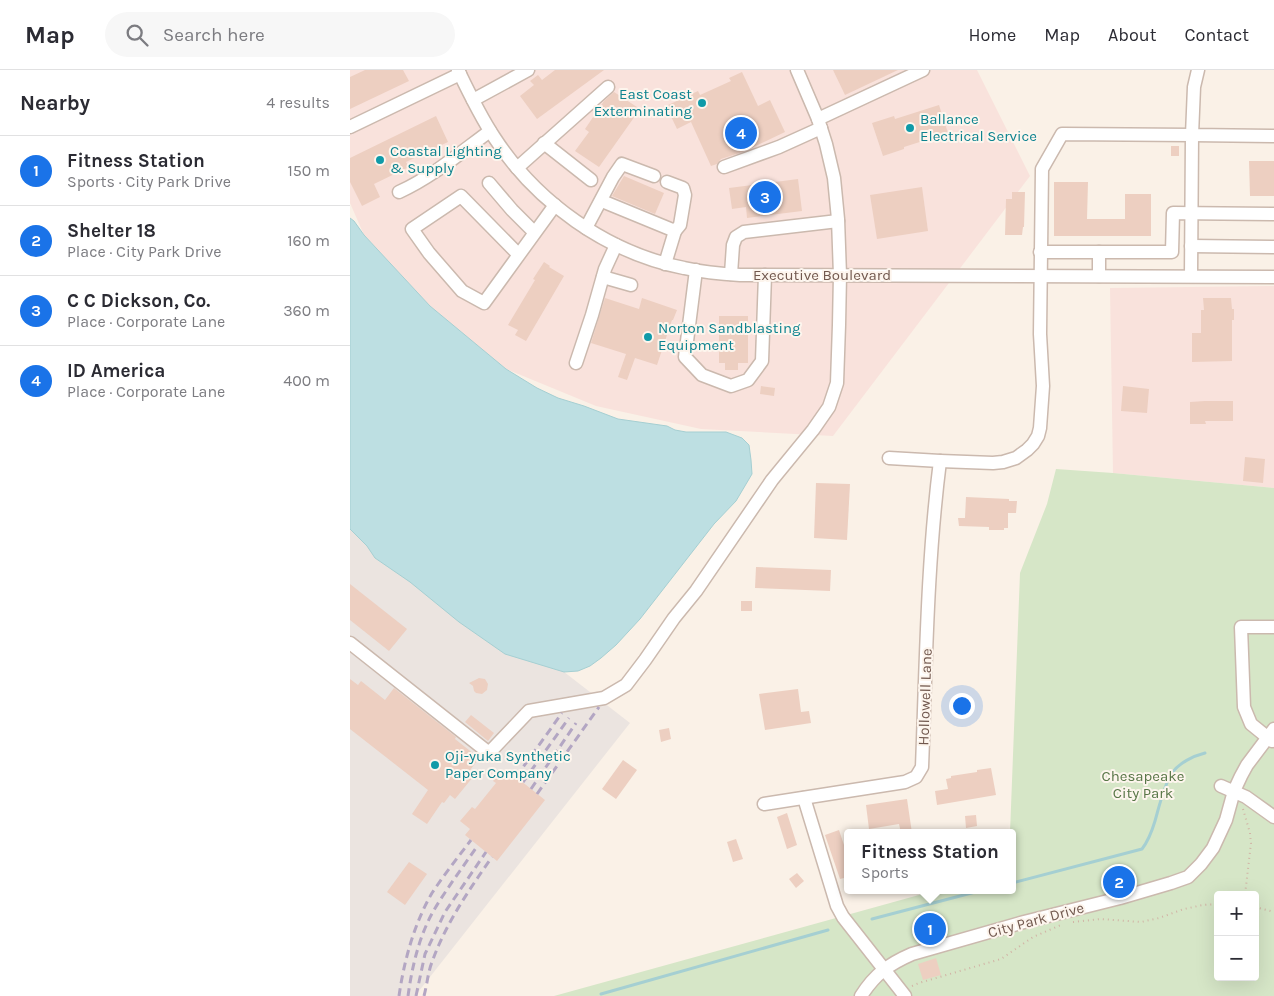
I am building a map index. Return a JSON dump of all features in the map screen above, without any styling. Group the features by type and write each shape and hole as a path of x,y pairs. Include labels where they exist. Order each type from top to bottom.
{"street":[{"path":"473,100 528,70"},
{"path":"350,643 489,753 528,711 604,698 626,685 674,618 696,591 772,480 813,430 829,407 837,383 840,275 834,178 820,124 796,70"},
{"path":"724,167 779,147 923,70"},
{"path":"1191,276 1192,135 1194,87 1198,70"},
{"path":"350,127 459,72"},
{"name":"Executive Boulevard","path":"459,72 490,131 504,153 542,194 586,228 616,245 664,264 731,274 765,275 1274,277"},
{"path":"516,168 608,87"},
{"path":"399,192 436,172 490,131"},
{"path":"889,458 1003,462 1016,458 1033,444 1038,436 1043,386 1040,334 1042,169 1062,134 1274,136"},
{"path":"544,143 591,180"},
{"path":"586,228 622,164 654,176"},
{"path":"664,264 675,231 680,225 685,195 683,188 667,182"},
{"path":"489,183 534,232"},
{"path":"518,254 462,196 412,229 429,253 462,291 484,303 555,205"},
{"path":"602,201 675,231"},
{"path":"1040,252 1172,252 1173,213 1274,214"},
{"path":"731,274 733,245 736,237 744,232 838,221"},
{"path":"576,364 603,276 616,245"},
{"path":"1191,246 1274,247"},
{"path":"1099,252 1099,276"},
{"path":"696,270 685,357 702,376 730,386 748,380 762,361 765,275"},
{"path":"603,276 631,285"},
{"name":"Hollowell Lane","path":"764,804 905,782 916,776 922,767 928,620 940,461"},
{"path":"1272,737 1252,724 1244,707 1241,627 1274,627"},
{"name":"City Park Drive","path":"861,996 868,985 884,969 912,954 1024,922 1120,898 1188,877 1213,848 1226,820 1234,791 1244,770 1255,754 1272,737"},
{"path":"1221,786 1251,800 1274,817"},
{"path":"804,798 837,906 843,917 904,994"}],"path":[{"path":"1234,791 1241,804 1250,833 1245,891"},
{"path":"904,994 919,983 1001,959 1033,937 1065,924 1100,919 1141,922 1160,918 1184,909 1214,904"},
{"path":"1259,908 1274,912"}],"shaded area":[{"path":"350,70 977,70 1030,176 833,436 701,429 596,406 506,369 430,306 364,235 350,203"},
{"path":"1274,286 1274,488 1113,473 1110,288"},
{"path":"350,506 630,723 415,996 350,996"}],"green space":[{"name":"Chesapeake City Park","path":"1056,469 1274,488 1274,996 554,996 923,894 1016,894 1016,829 1010,829 1020,573 1047,504"}],"water":[{"path":"350,218 430,306 506,369 537,388 558,398 618,419 667,426 686,432 726,432 742,438 749,445 752,474 736,501 714,524 640,619 616,645 590,666 578,671 564,672 505,654 459,622 410,582 375,558 367,546 350,529"}],"building":[{"path":"365,70 403,70 409,81 350,109 350,77"},
{"path":"555,70 604,70 537,119 520,96 534,85 530,81 538,75 542,80"},
{"path":"833,70 898,70 845,95"},
{"path":"742,72 758,106 770,100 785,132 743,152 721,159 717,164 711,166 691,122 677,129 666,106 698,91 700,95 731,81 729,78"},
{"path":"614,92 640,109 599,167 575,151 589,132 585,129 604,101"},
{"name":"Ballance Electrical Service","path":"939,105 948,133 883,156 872,123 894,116 895,119"},
{"name":"Coastal Lighting & Supply","path":"436,116 448,142 406,162 409,167 374,184 380,197 362,206 350,182 350,158"},
{"path":"1171,146 1179,146 1179,156 1171,156"},
{"path":"1249,161 1274,161 1274,196 1250,196"},
{"path":"624,176 664,193 655,214 612,196"},
{"path":"798,179 802,211 747,218 746,207 732,209 729,188"},
{"path":"1054,182 1088,182 1087,219 1125,219 1125,194 1151,194 1151,236 1054,236"},
{"path":"922,187 928,231 877,239 870,195"},
{"path":"1012,192 1025,192 1022,235 1005,235 1006,199 1012,199"},
{"path":"544,262 564,276 526,341 515,335 518,330 508,325"},
{"path":"605,298 639,309 642,298 677,310 657,365 635,358 627,380 618,377 626,354 591,343"},
{"path":"1203,298 1231,298 1232,309 1234,309 1234,320 1232,320 1232,361 1192,362 1192,333 1201,333 1201,310 1204,310"},
{"path":"719,316 748,316 748,363 738,363 738,370 725,370 725,363 719,363"},
{"path":"761,386 775,388 774,396 760,394"},
{"path":"1123,386 1149,389 1147,413 1121,411"},
{"path":"1233,401 1233,421 1205,421 1206,424 1190,424 1190,402"},
{"path":"1245,457 1265,459 1263,483 1243,481"},
{"path":"816,483 850,484 847,540 814,538"},
{"path":"966,497 1017,501 1016,513 1008,513 1008,528 1004,528 1004,530 989,530 989,527 959,526 958,518 965,518"},
{"path":"756,567 831,570 830,591 755,588"},
{"path":"350,584 407,629 389,651 350,620"},
{"path":"741,601 752,601 752,611 741,611"},
{"path":"479,678 485,679 488,684 487,690 482,694 476,693 473,686 469,683"},
{"name":"Oji-yuka Synthetic Paper Company","path":"350,679 358,685 361,681 385,700 394,688 456,737 455,739 479,758 468,773 473,777 455,799 450,795 444,803 442,802 427,824 412,814 428,790 350,729"},
{"path":"798,689 801,712 809,711 811,723 765,730 759,694"},
{"path":"471,715 494,733 488,741 465,722"},
{"path":"669,728 671,739 661,742 659,730"},
{"path":"623,760 637,770 616,799 602,789"},
{"path":"991,768 996,795 937,805 935,791 948,789 946,779 951,778 951,776"},
{"path":"499,773 506,778 511,773 545,800 497,861 465,835 470,829 460,821 472,807 475,809 496,783 493,781"},
{"path":"907,799 911,829 900,829 899,824 869,829 866,805"},
{"path":"787,813 797,845 787,849 777,817"},
{"path":"976,815 977,826 966,828 965,816"},
{"path":"839,830 844,845 844,878 840,879 825,835"},
{"path":"736,839 743,859 733,862 727,842"},
{"path":"409,862 427,874 405,905 387,892"},
{"path":"797,873 804,881 796,888 789,879"},
{"path":"1126,876 1128,884 1113,888 1110,880"},
{"path":"936,958 941,975 923,980 918,964"}],"waterway":[{"path":"1016,882 1142,849 1151,832 1164,790 1172,773 1187,760 1205,753"},
{"path":"872,919 968,894"},
{"path":"601,994 828,930"}],"railway":[{"path":"537,794 599,707"},
{"path":"516,777 562,713"},
{"path":"523,782 569,718"},
{"path":"531,789 576,723"},
{"path":"399,996 411,943 420,917 432,893 471,840"},
{"path":"408,996 417,952 424,930 444,894 478,845"},
{"path":"416,996 425,954 445,912 486,852"},
{"path":"424,996 431,966 444,934 467,894 492,857"}],"place":[{"name":"East Coast Exterminating","path":"702,103"},
{"name":"Ballance Electrical Service","path":"910,128"},
{"name":"ID America","path":"741,133"},
{"name":"Coastal Lighting & Supply","path":"380,160"},
{"name":"C C Dickson, Co.","path":"765,197"},
{"name":"Norton Sandblasting Equipment","path":"648,337"},
{"name":"Oji-yuka Synthetic Paper Company","path":"435,765"},
{"name":"Shelter 18","path":"1119,882"},
{"name":"Fitness Station","path":"930,929"}]}
